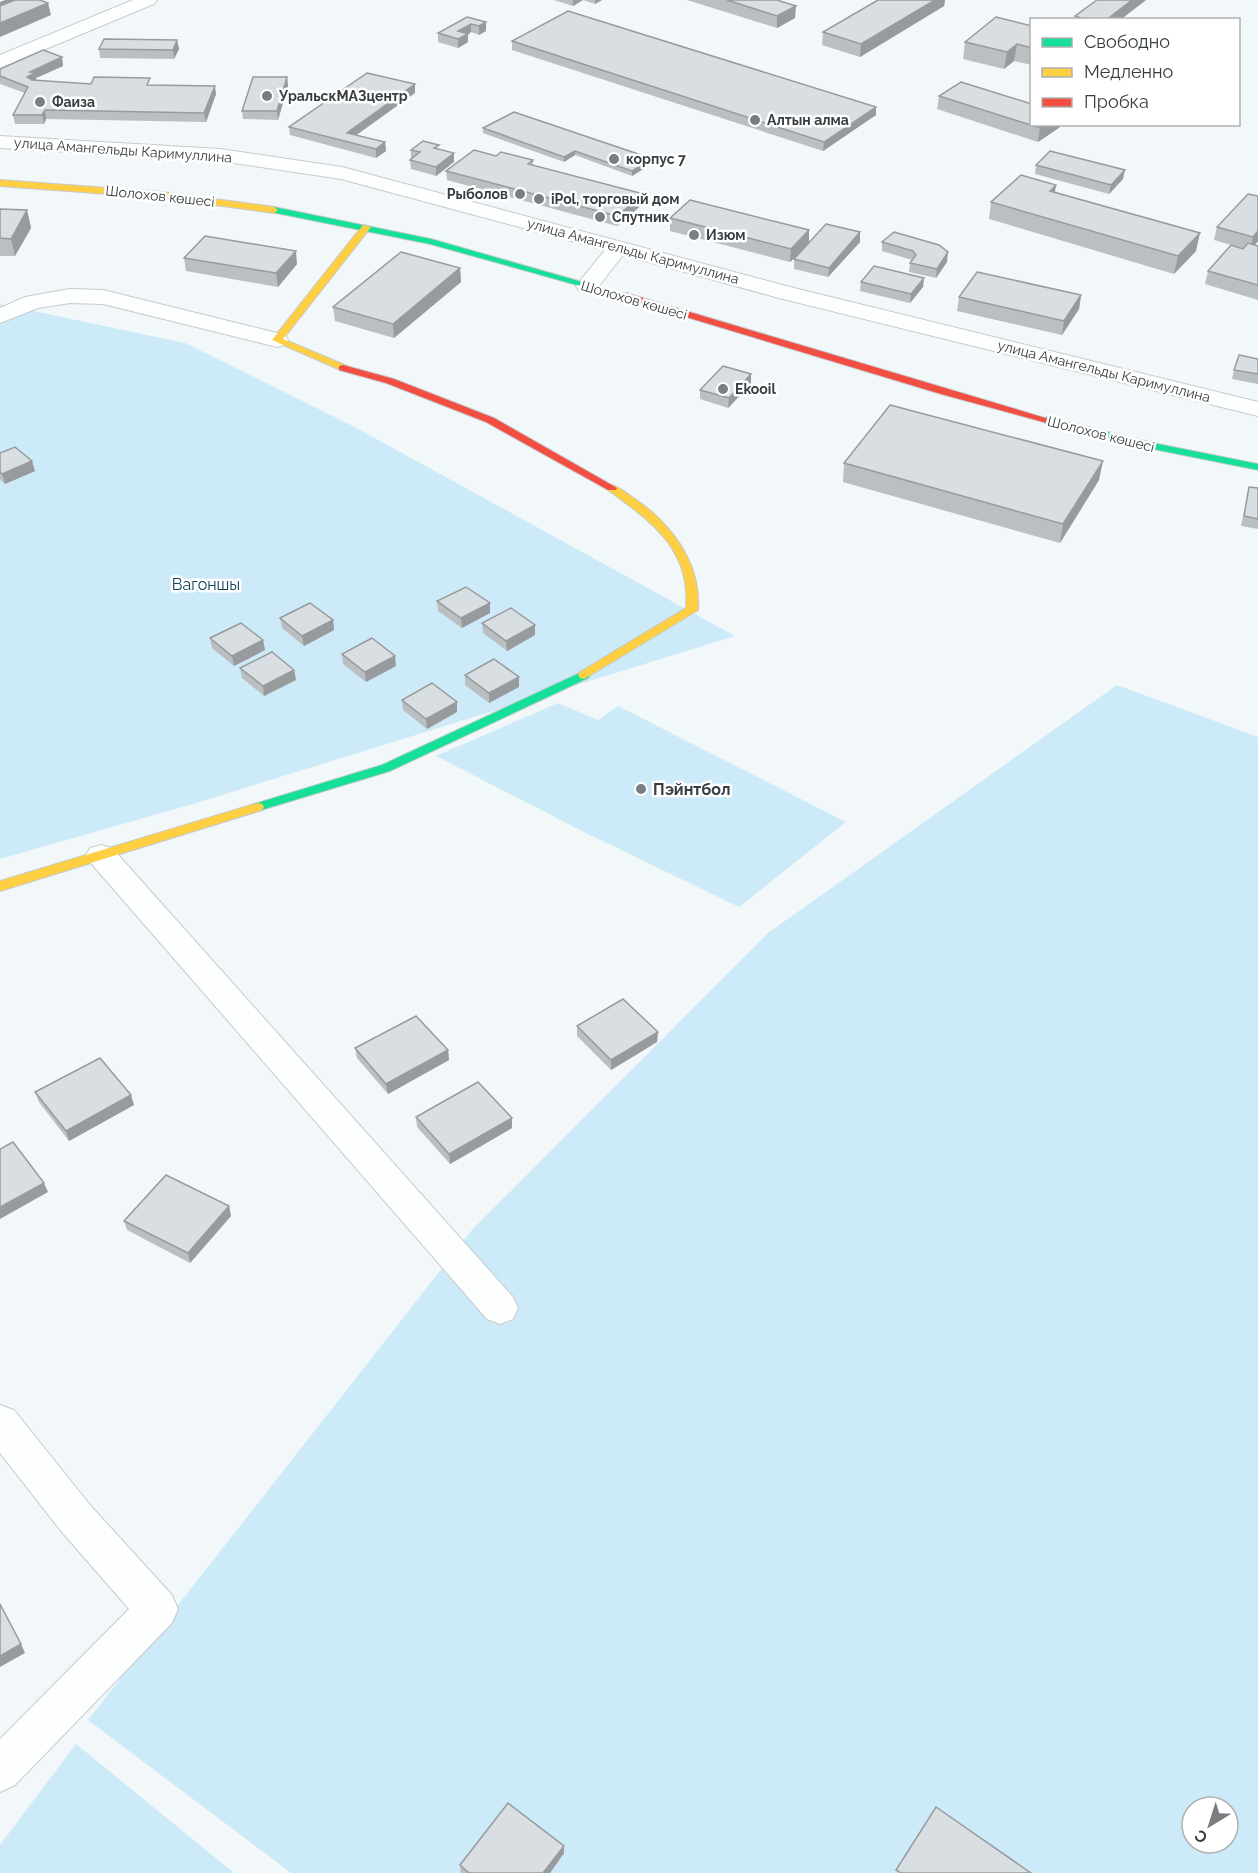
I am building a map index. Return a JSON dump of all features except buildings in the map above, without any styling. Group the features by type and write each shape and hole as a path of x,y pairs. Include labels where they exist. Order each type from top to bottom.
{"main road":[{"name":"Шолохов көшесі","path":"0,171 198,186 285,198"},
{"name":"Шолохов көшесі","path":"0,183 108,190 212,201 366,227 596,276 975,402 1167,451 1258,467"},
{"path":"0,886 386,768 577,680 692,610 694,599 684,557 651,516 600,480 490,420 390,381 338,366 277,340 366,227"}],"street":[{"path":"0,62 148,0"},
{"name":"улица Амангельды Каримуллина","path":"0,142 220,154 342,173 787,293 1258,409"},
{"path":"596,276 619,247"},
{"path":"0,316 33,302 61,297 103,297 277,340"},
{"path":"101,855 500,1308"},
{"path":"0,1422 106,1556 157,1610 0,1770"}],"green space":[{"name":"Вагоншы","path":"0,304 185,343 351,425 735,636 193,804 0,859"},
{"path":"1117,685 1258,737 1258,1873 291,1873 88,1720 472,1230 768,933"},
{"name":"Пэйнтбол","path":"558,703 598,720 618,706 846,822 739,907 584,832 436,756"},
{"path":"76,1744 234,1873 0,1873 0,1845"}],"traffic: fast":[{"path":"274,210 431,242 623,295"},
{"path":"1047,420 1153,446 1258,467"},
{"path":"258,807 386,768 584,675"}],"traffic: slow":[{"path":"0,183 162,195 274,210"},
{"path":"343,368 277,340 366,227"},
{"path":"584,675 692,610 693,597 688,571 676,546 650,515 612,488"},
{"path":"0,886 258,807"}],"traffic: jam":[{"path":"623,295 945,392 1047,420"},
{"path":"343,368 390,381 490,420 612,488"}],"place":[{"name":"УральскМАЗцентр","path":"267,96"},
{"name":"Фаиза","path":"40,102"},
{"name":"Алтын алма","path":"755,120"},
{"name":"корпус 7","path":"614,159"},
{"name":"Рыболов","path":"520,194"},
{"name":"iPol, торговый дом","path":"539,199"},
{"name":"Спутник","path":"600,217"},
{"name":"Изюм","path":"694,235"},
{"name":"Ekooil","path":"723,389"},
{"name":"Пэйнтбол","path":"641,789"}]}
